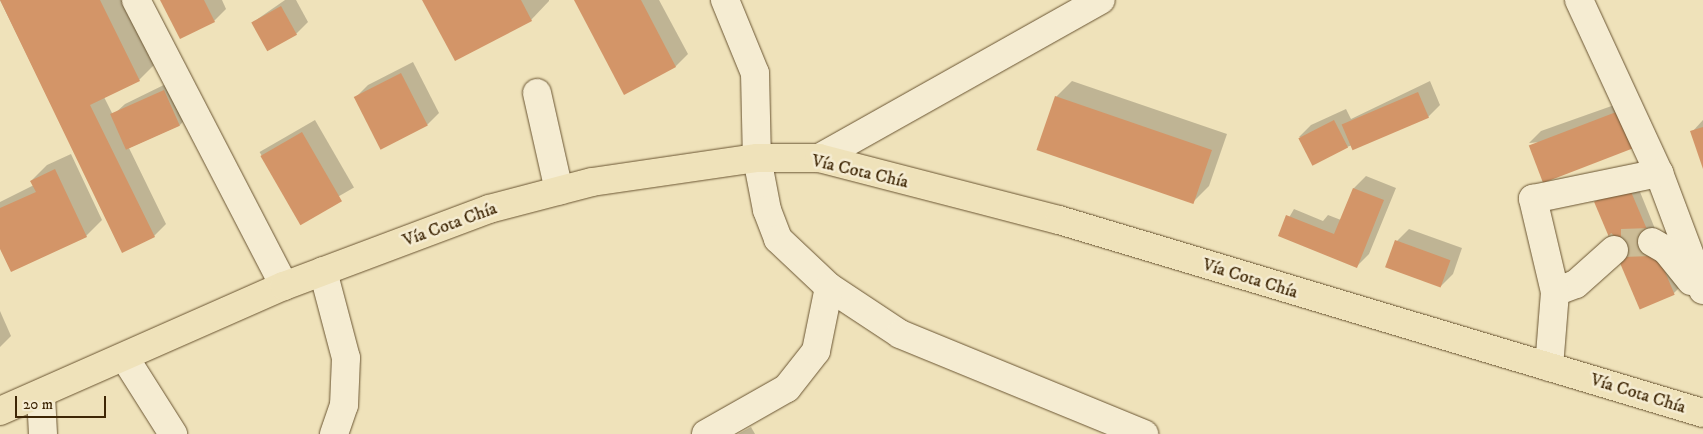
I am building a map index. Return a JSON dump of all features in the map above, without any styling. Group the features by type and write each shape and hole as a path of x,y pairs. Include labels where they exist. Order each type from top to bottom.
{"main road":[{"name":"Vía Cota Chía","path":"0,411 41,396 284,286 489,209 592,182 757,158 819,158 1059,220 1703,413"}],"street":[{"path":"136,0 284,286"},
{"path":"725,0 755,73 757,158 766,210 778,240 829,287 900,334 1144,434"},
{"path":"819,158 1101,0"},
{"path":"1579,0 1659,173 1703,290"},
{"path":"537,93 559,191"},
{"path":"1550,367 1555,292 1533,199 1659,173"},
{"path":"1652,242 1680,265 1703,299"},
{"path":"1555,292 1576,284 1614,250"},
{"path":"323,271 346,358 344,405 334,434"},
{"path":"706,434 788,388 816,351 829,287"},
{"path":"125,358 173,434"},
{"path":"41,396 43,434"},
{"path":"344,405 357,434"}],"building":[{"path":"0,0 100,0 140,81 90,105 155,237 122,253"},
{"path":"160,0 204,0 215,22 180,39"},
{"path":"422,0 521,0 532,21 455,61"},
{"path":"574,0 641,0 676,67 624,95"},
{"path":"281,6 297,35 267,51 251,22"},
{"path":"401,73 428,126 381,150 354,97"},
{"path":"164,90 180,126 126,150 110,114"},
{"path":"1418,92 1429,118 1353,150 1342,124"},
{"path":"1055,96 1212,150 1193,204 1036,150"},
{"path":"1624,109 1638,146 1543,183 1529,146"},
{"path":"1334,120 1348,148 1312,166 1298,138"},
{"path":"1703,127 1703,169 1690,131"},
{"path":"302,132 342,201 300,225 260,156"},
{"path":"55,169 87,237 11,272 0,249 0,208 36,192 30,181"},
{"path":"1629,187 1675,295 1640,310 1594,202"},
{"path":"1353,188 1384,200 1357,268 1278,236 1286,215 1334,234"},
{"path":"1395,240 1450,260 1441,287 1385,267"}],"tunnel":[{"path":"1614,250 1621,243 1652,242"}]}
